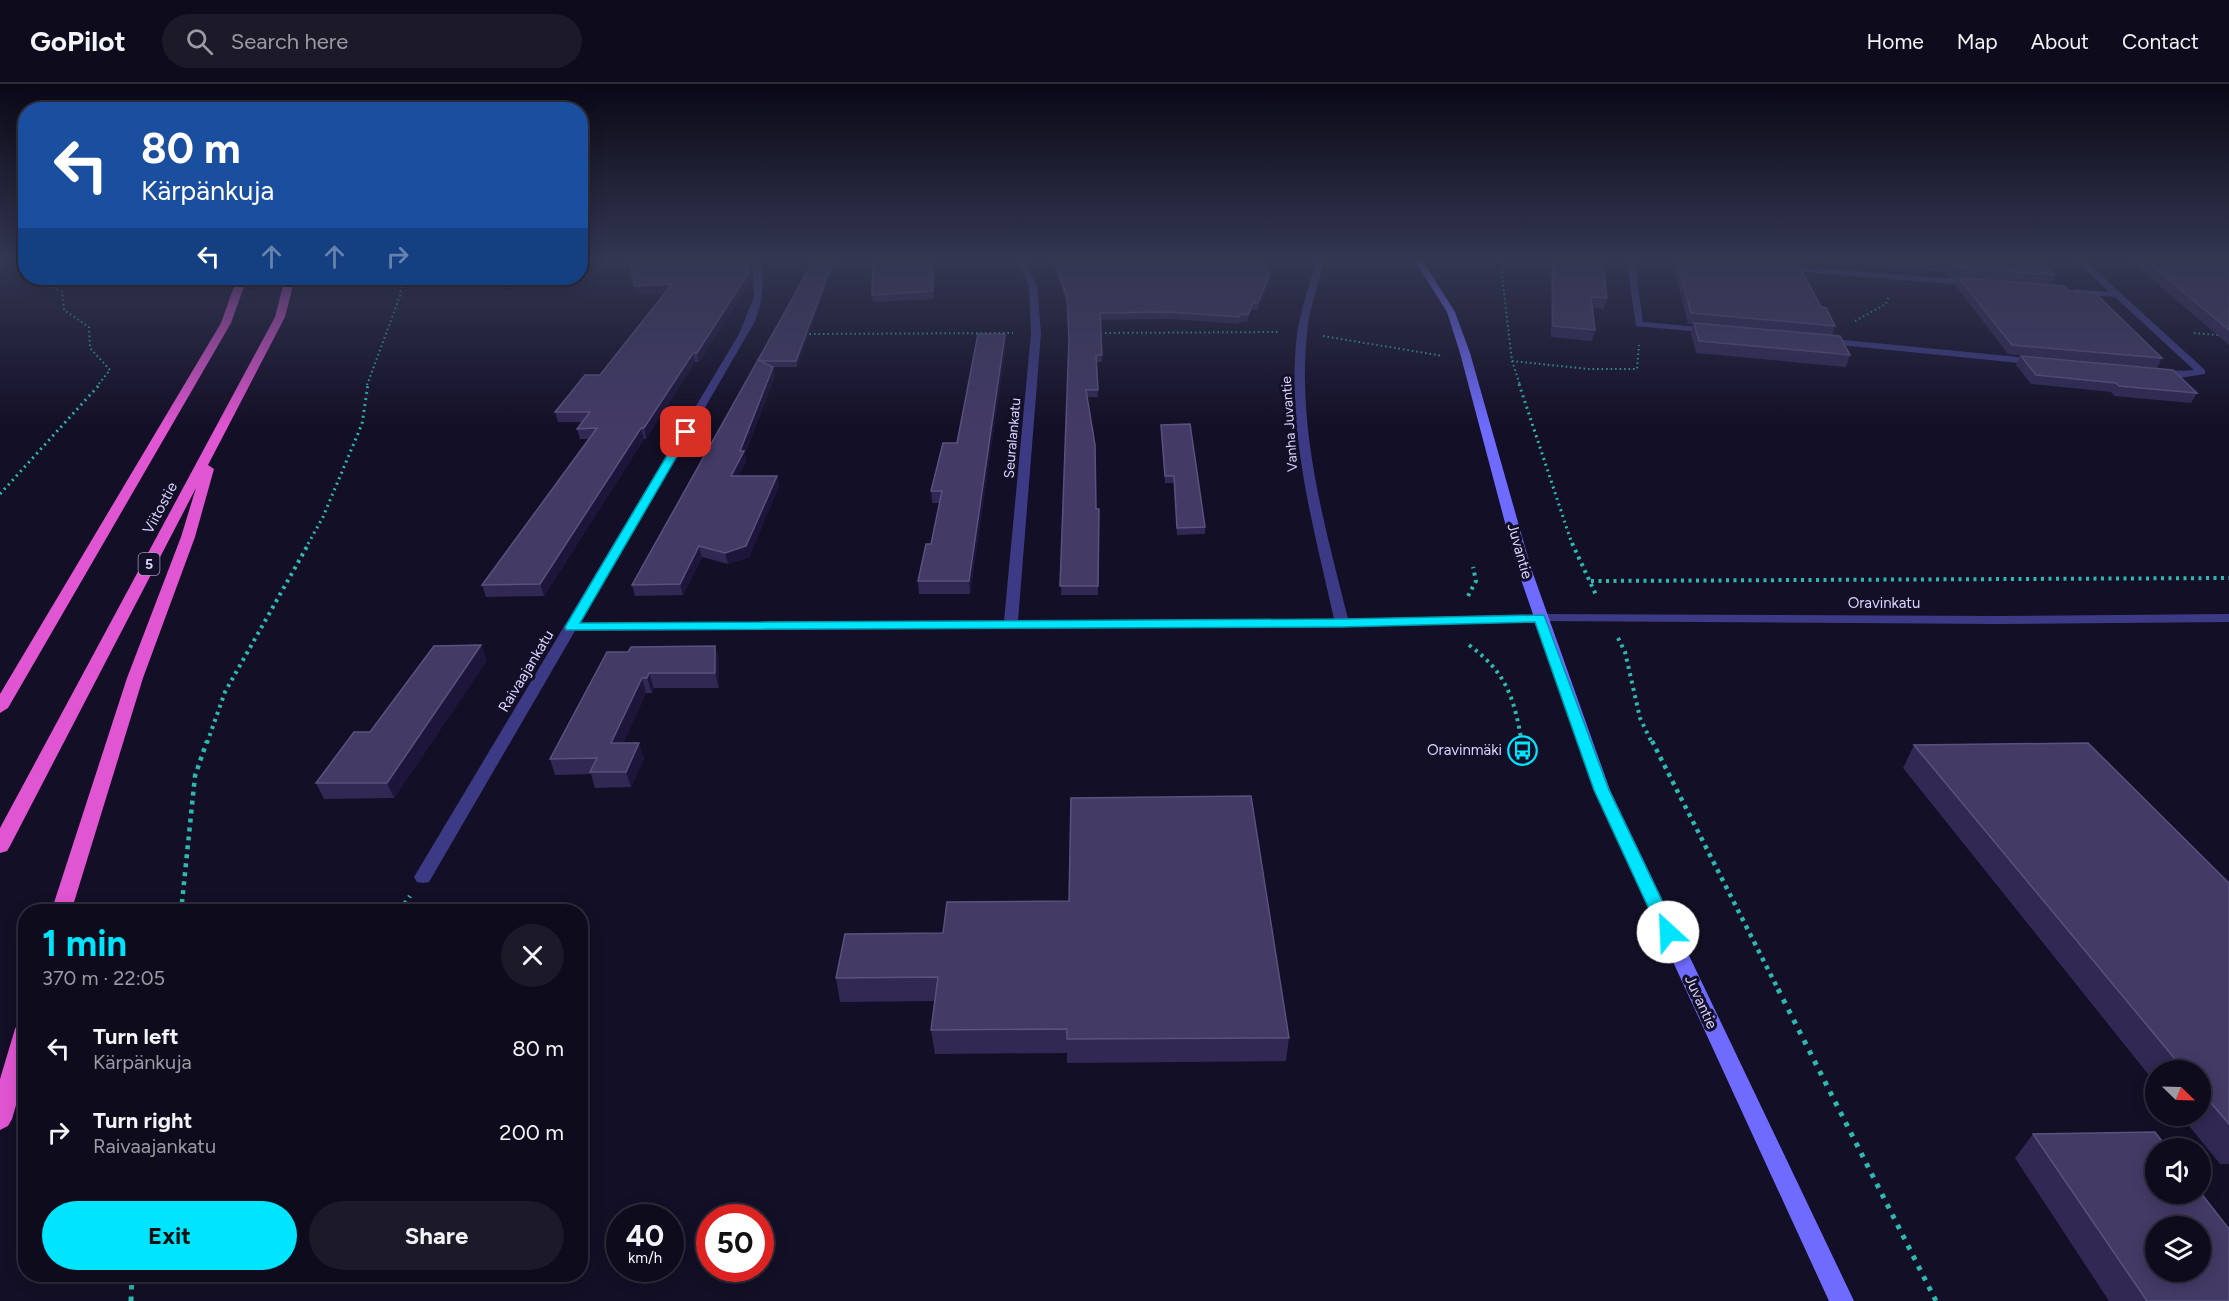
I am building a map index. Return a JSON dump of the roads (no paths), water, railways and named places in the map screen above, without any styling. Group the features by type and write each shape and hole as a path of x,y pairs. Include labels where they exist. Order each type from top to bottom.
{"highway":[{"path":"0,708 229,315"},
{"name":"Viitostie","path":"0,846 279,315"},
{"path":"64,904 135,678 188,537 219,432"},
{"path":"0,1119 18,1057"}],"main road":[{"name":"Juvantie","path":"1452,315 1540,618 1602,790 1842,1301"}],"street":[{"name":"Raivaajankatu","path":"423,878 754,315"},
{"name":"Seuralankatu","path":"1011,623 1036,333 1035,315"},
{"name":"Vanha Juvantie","path":"1306,315 1302,332 1300,380 1304,461 1342,623"},
{"path":"1638,315 1639,324 1719,331"},
{"path":"2139,315 2202,372 2179,375 2144,372"},
{"path":"1810,340 2052,363"},
{"name":"Oravinkatu","path":"571,627 1342,623 1540,618 1997,620 2229,618"}],"place":[{"name":"Oravinmäki","path":"1523,750"}]}
